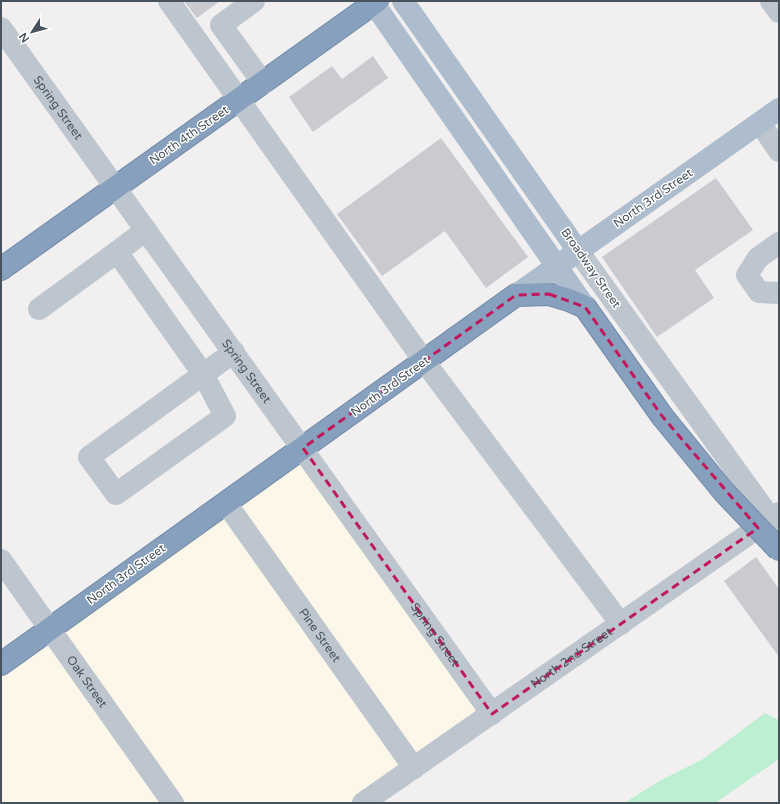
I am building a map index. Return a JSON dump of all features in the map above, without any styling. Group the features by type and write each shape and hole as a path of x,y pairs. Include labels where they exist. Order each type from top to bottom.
{"highway":[{"path":"341,26 347,1"},
{"name":"North 4th Street","path":"1,269 263,83 374,2"},
{"path":"516,295 549,294 585,307 662,416 724,492 779,550"},
{"name":"North 3rd Street","path":"1,664 516,295"}],"main road":[{"name":"Broadway Street","path":"403,1 578,251"},
{"path":"374,2 585,307"},
{"name":"North 3rd Street","path":"516,295 779,109"}],"street":[{"path":"169,1 424,361 621,624"},
{"path":"254,1 221,25 263,83"},
{"path":"771,1 779,12"},
{"name":"Spring Street","path":"1,28 492,714"},
{"path":"760,123 779,150"},
{"path":"39,309 146,230"},
{"path":"779,243 758,258 747,275 759,292 779,293"},
{"name":"Broadway Street","path":"578,251 776,522"},
{"path":"117,252 203,374 226,416 116,494 89,457 203,374 234,352"},
{"name":"Pine Street","path":"226,503 414,768"},
{"name":"North 2nd Street","path":"363,803 621,624 776,522"},
{"name":"Oak Street","path":"1,560 173,803"}],"highlighted area":[{"path":"549,294 585,307 662,416 758,528 492,714 303,448 516,295"}],"shaded area":[{"path":"303,448 492,714 363,803 1,803 1,664"}],"green space":[{"path":"765,713 779,720 779,759 715,803 624,803 661,780 703,759"}],"building":[{"path":"184,1 220,1 197,18"},
{"path":"373,56 388,78 313,132 289,97 332,66 342,79"},
{"path":"441,138 528,257 486,288 445,231 382,276 337,214"},
{"path":"716,178 753,230 695,270 714,298 657,337 602,257"},
{"path":"756,557 779,589 779,657 724,581"}]}
